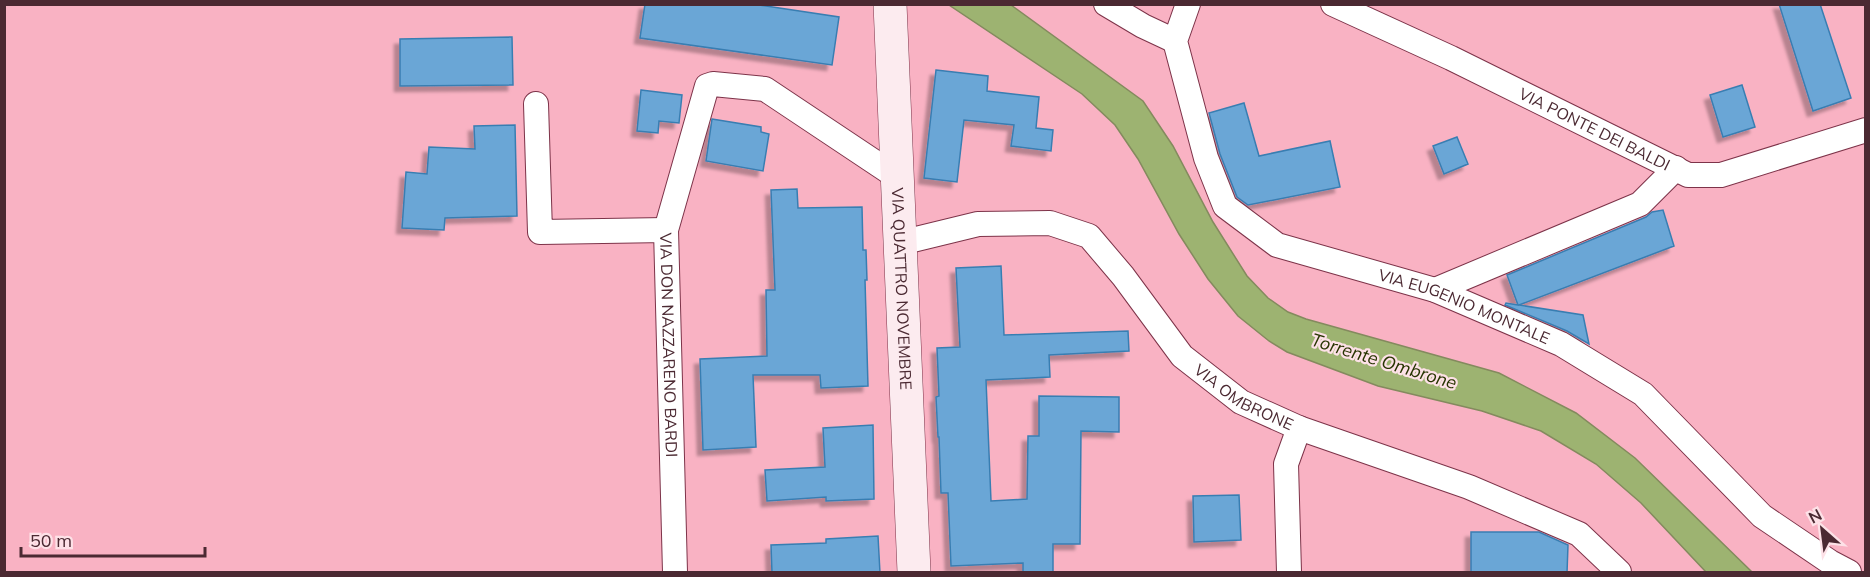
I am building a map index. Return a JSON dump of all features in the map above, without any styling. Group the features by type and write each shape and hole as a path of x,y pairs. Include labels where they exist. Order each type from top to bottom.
{"main road":[{"name":"VIA QUATTRO NOVEMBRE","path":"890,10 914,573"}],"street":[{"path":"1106,4 1143,26 1175,41 1188,4"},
{"name":"VIA PONTE DEI BALDI","path":"1334,4 1462,63 1688,175 1721,175 1866,129"},
{"name":"VIA EUGENIO MONTALE","path":"1175,41 1206,158 1225,206 1277,245 1435,290 1561,344 1643,394 1762,516 1849,573"},
{"path":"666,230 706,86 713,84 765,89 897,177"},
{"name":"VIA DON NAZZARENO BARDI","path":"536,104 540,232 666,230 675,573"},
{"path":"1435,290 1640,204 1676,168"},
{"name":"VIA OMBRONE","path":"900,243 978,224 1050,223 1089,236 1123,276 1182,356 1241,402 1299,428 1469,487 1579,534 1619,573"},
{"path":"1289,573 1286,464 1299,428"}],"water":[{"name":"Torrente Ombrone","path":"949,5 1011,5 1143,101 1173,146 1213,222 1247,276 1268,298 1288,312 1306,319 1499,373 1576,413 1635,458 1752,572 1706,572 1641,503 1596,464 1541,431 1482,411 1378,386 1287,352 1269,341 1238,316 1208,279 1179,234 1138,159 1115,125 1082,94"}],"building":[{"path":"645,4 752,4 839,17 832,65 640,38"},
{"path":"1779,4 1820,4 1851,98 1813,111"},
{"path":"512,37 513,85 400,86 400,39"},
{"path":"936,70 988,76 987,91 1039,97 1036,128 1053,130 1051,151 1011,146 1014,125 964,120 957,182 924,178"},
{"path":"1742,85 1755,127 1723,137 1710,95"},
{"path":"641,90 682,95 679,123 659,121 658,133 637,131"},
{"path":"1244,103 1259,156 1330,141 1340,187 1248,205 1237,197 1220,154 1209,113"},
{"path":"712,119 761,127 761,132 769,134 763,171 706,161"},
{"path":"515,125 517,216 445,218 444,230 402,228 406,172 427,174 429,147 475,149 474,126"},
{"path":"1457,137 1468,164 1444,174 1433,146"},
{"path":"797,189 798,208 862,207 863,250 866,250 868,386 821,388 820,375 753,375 756,447 703,450 700,359 767,356 766,290 775,290 771,190"},
{"path":"1663,210 1674,246 1519,305 1583,315 1589,344 1567,331 1505,305 1506,303 1518,305 1507,275 1646,217 1652,212"},
{"path":"1001,266 1004,335 1128,331 1129,351 1049,355 1050,377 986,380 991,501 1027,499 1028,436 1039,436 1039,396 1119,397 1119,432 1081,431 1080,544 1053,544 1053,573 1023,573 1023,563 951,566 948,493 941,493 936,397 939,396 937,348 960,347 956,268"},
{"path":"873,425 874,499 826,501 826,497 767,501 765,470 825,467 823,428"},
{"path":"1239,495 1241,540 1194,542 1193,496"},
{"path":"1471,532 1539,532 1568,545 1567,573 1471,573"},
{"path":"878,536 880,573 772,573 771,545 826,543 826,539"}]}
